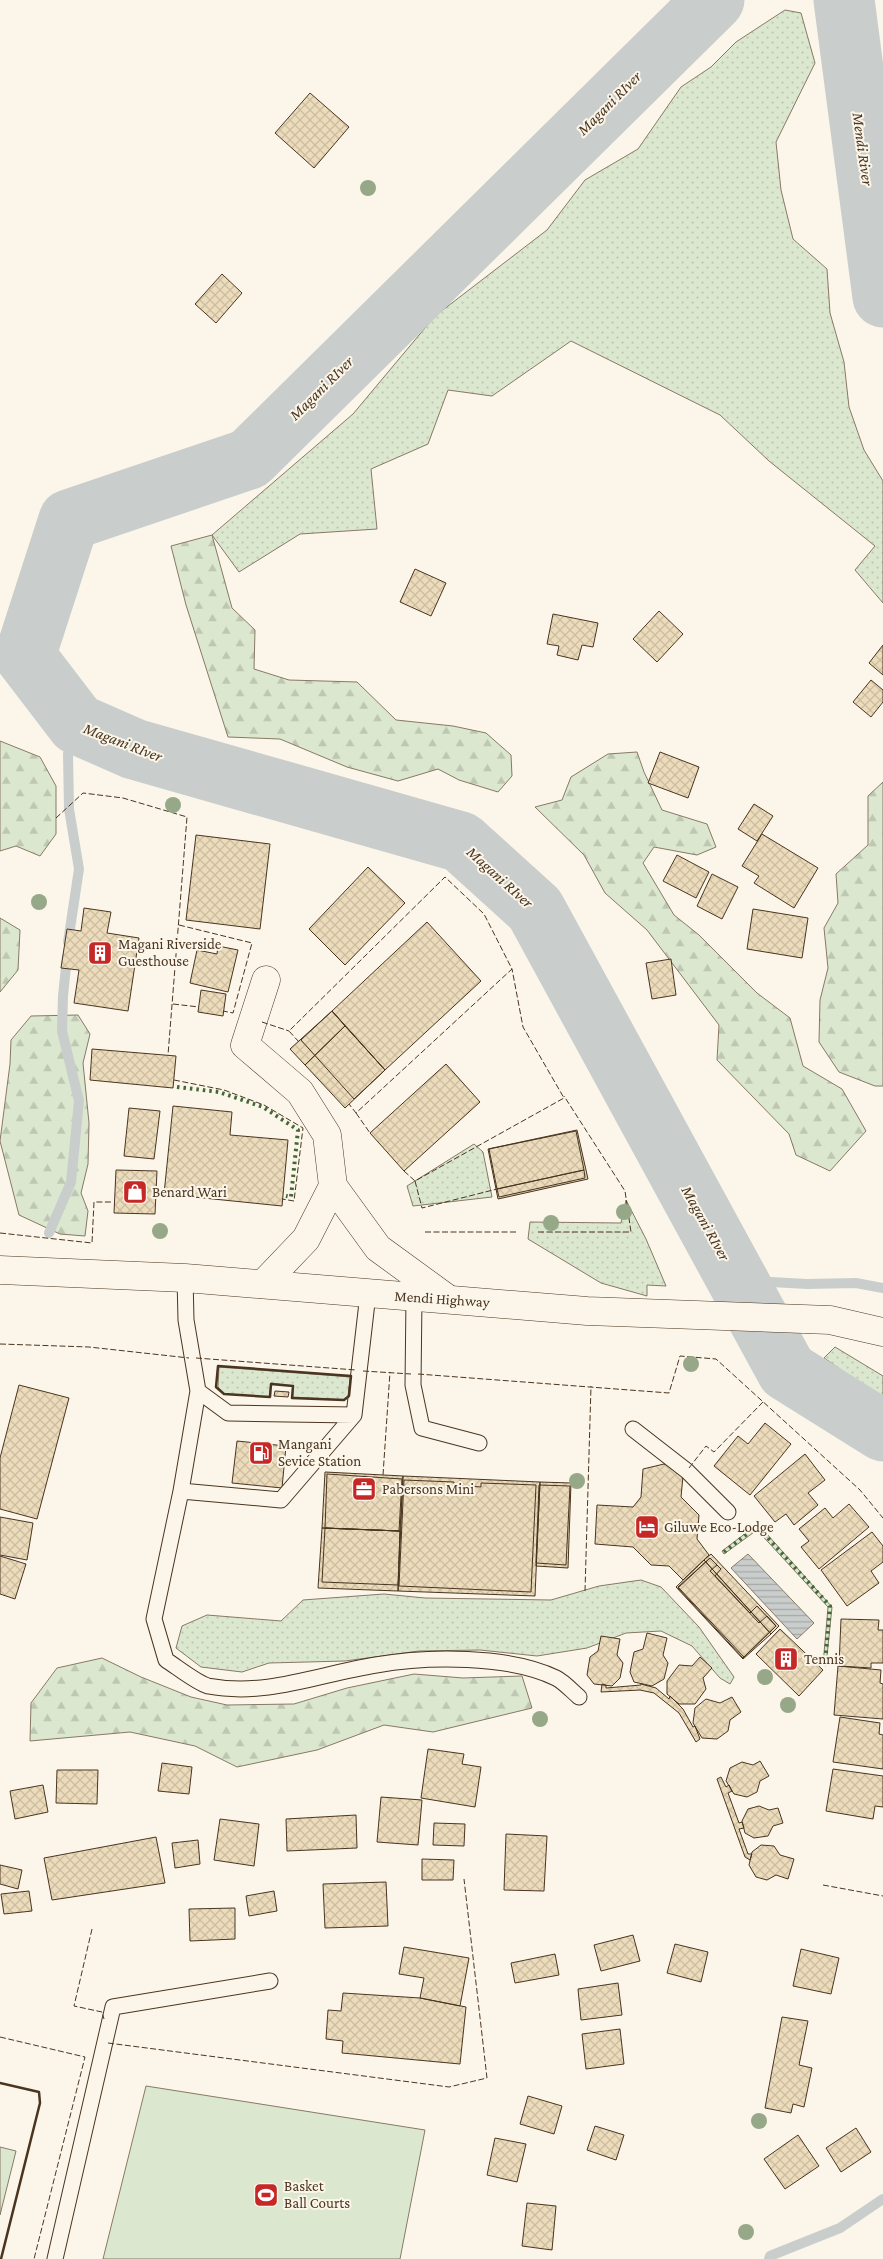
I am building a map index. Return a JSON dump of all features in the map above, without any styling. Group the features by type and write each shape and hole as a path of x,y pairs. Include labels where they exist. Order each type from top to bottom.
{"main road":[{"path":"266,980 245,1046 300,1092 327,1135 333,1186 378,1248 448,1299"},
{"path":"264,1284 306,1239 333,1186"},
{"name":"Mendi Highway","path":"0,1270 185,1278 587,1311 830,1320 883,1332"}],"lane":[{"path":"185,1278 186,1320 198,1391 181,1491 154,1619 166,1660 206,1686 260,1690 316,1680 376,1665 443,1659 518,1665 557,1678 579,1697"},
{"path":"181,1491 281,1500 354,1416 368,1294"},
{"path":"414,1297 413,1385 422,1428 479,1443"},
{"path":"198,1391 228,1413 354,1416"},
{"path":"633,1429 687,1471 728,1512"},
{"path":"55,2259 113,2008 270,1981"}],"green space":[{"path":"785,10 801,13 815,63 776,142 781,190 793,239 827,269 830,313 844,362 849,407 864,450 883,481 883,603 855,570 875,546 769,461 720,415 571,341 492,396 448,390 428,444 371,469 377,529 300,534 239,572 212,535 353,414 435,316 547,230 585,180 638,149 681,87 711,67 736,42"},
{"path":"212,535 232,608 255,630 254,669 289,680 357,682 396,720 453,726 486,733 511,755 512,776 498,792 459,780 438,769 398,781 347,767 280,739 228,737 186,605 171,546"},
{"path":"0,741 40,757 56,786 56,834 40,856 16,846 0,851"},
{"path":"637,752 662,810 707,824 716,847 697,855 654,847 643,863 674,915 699,935 757,993 790,1018 803,1066 842,1089 866,1131 830,1171 796,1155 789,1134 717,1060 719,1025 647,930 605,893 584,855 535,807 562,800 571,777 608,754"},
{"path":"883,782 883,1086 875,1086 839,1072 819,1042 820,1000 828,968 824,928 838,903 836,874 868,845 868,796"},
{"path":"0,918 20,930 18,970 0,992"},
{"path":"78,1015 90,1034 83,1063 89,1123 88,1164 81,1193 88,1211 85,1236 60,1234 19,1215 0,1141 10,1064 11,1040 31,1016"},
{"path":"474,1144 483,1152 492,1197 413,1206 407,1186"},
{"path":"626,1200 646,1239 666,1286 647,1285 647,1296 601,1283 528,1239 530,1222 621,1223"},
{"path":"835,1347 883,1376 883,1399 824,1358"},
{"path":"219,1367 351,1377 349,1396 344,1400 293,1397 293,1386 271,1383 269,1397 224,1394 218,1387"},
{"path":"758,1524 832,1607 826,1666 823,1665 828,1607 757,1530 724,1554 722,1551"},
{"path":"641,1580 661,1587 699,1627 734,1677 730,1684 720,1678 692,1646 661,1631 626,1633 587,1648 537,1656 480,1650 419,1651 345,1661 269,1663 242,1672 201,1667 176,1648 182,1626 207,1615 281,1621 303,1600 384,1594 425,1598 551,1600 599,1586"},
{"path":"102,1658 141,1677 191,1697 227,1705 294,1704 347,1688 414,1674 463,1678 522,1676 532,1708 433,1732 384,1725 317,1750 237,1767 195,1746 130,1732 30,1741 31,1703 57,1668"},
{"name":"Basket Ball Courts","path":"146,2086 425,2130 400,2259 103,2259"},
{"path":"0,2147 16,2151 0,2215"}],"shaded area":[{"path":"748,1554 814,1623 797,1639 731,1568"}],"building":[{"path":"310,93 349,127 314,168 275,133"},
{"path":"222,274 242,293 216,323 195,304"},
{"path":"415,569 446,583 431,616 400,602"},
{"path":"659,611 683,634 657,662 633,639"},
{"path":"553,614 598,623 593,647 582,645 578,660 557,655 559,646 547,644"},
{"path":"883,645 883,675 869,663"},
{"path":"871,680 883,690 883,702 871,717 853,702"},
{"path":"660,752 699,767 688,798 648,783"},
{"path":"754,804 773,816 757,841 738,829"},
{"path":"762,834 818,868 794,908 754,883 759,876 742,866"},
{"path":"196,835 270,844 260,929 186,920"},
{"path":"677,855 709,872 696,898 663,881"},
{"path":"368,867 405,903 345,965 309,929"},
{"path":"712,874 738,887 722,919 697,906"},
{"name":"Magani Riverside Guesthouse","path":"84,908 111,912 107,933 139,938 128,1011 74,1003 79,970 61,968 67,929 81,931"},
{"path":"753,909 808,918 802,958 747,949"},
{"path":"427,922 481,981 385,1070 332,1011"},
{"path":"218,946 238,950 228,992 190,983 197,950 217,954"},
{"path":"671,959 676,995 652,999 646,963"},
{"path":"201,990 226,994 223,1016 198,1012"},
{"path":"332,1011 345,1026 305,1065 290,1049"},
{"path":"332,1011 385,1070 354,1099 301,1040"},
{"path":"345,1026 385,1070 345,1108 305,1065"},
{"path":"92,1049 176,1056 173,1088 90,1080"},
{"path":"446,1064 480,1102 404,1171 370,1133"},
{"path":"173,1106 232,1112 230,1135 288,1140 282,1206 164,1194"},
{"path":"129,1108 160,1111 154,1159 124,1156"},
{"path":"577,1130 588,1179 498,1199 488,1149"},
{"path":"576,1131 584,1170 497,1189 489,1149"},
{"name":"Benard Wari","path":"116,1170 157,1171 155,1214 114,1213"},
{"path":"584,1170 585,1178 499,1197 497,1189"},
{"path":"19,1385 69,1398 37,1519 0,1509 0,1458"},
{"path":"275,1391 289,1392 288,1397 274,1396"},
{"path":"765,1423 791,1444 750,1495 714,1466 738,1436 748,1444"},
{"path":"237,1441 286,1446 282,1488 232,1483"},
{"path":"805,1454 825,1480 808,1493 818,1505 794,1525 786,1514 775,1522 754,1496"},
{"name":"Giluwe Eco-Lodge","path":"664,1464 674,1468 683,1476 681,1497 699,1515 697,1539 709,1555 683,1580 669,1566 651,1565 633,1547 595,1544 597,1505 633,1507 641,1497 643,1469"},
{"path":"325,1472 403,1476 400,1531 322,1528"},
{"path":"327,1474 402,1479 399,1531 325,1528"},
{"path":"403,1476 540,1482 535,1596 398,1591"},
{"path":"404,1480 454,1482 454,1485 481,1487 481,1483 536,1485 531,1592 399,1586"},
{"path":"540,1482 571,1483 568,1568 536,1566"},
{"path":"539,1485 570,1486 566,1565 536,1563"},
{"path":"849,1504 869,1527 819,1569 801,1547 809,1541 799,1529 825,1508 833,1518"},
{"path":"0,1517 33,1523 27,1560 0,1555"},
{"path":"322,1528 400,1531 398,1591 318,1588"},
{"path":"325,1528 400,1531 398,1585 322,1582"},
{"path":"872,1532 883,1546 883,1562 871,1571 879,1583 847,1606 821,1570"},
{"path":"711,1554 779,1626 771,1634 704,1560"},
{"path":"0,1556 26,1564 15,1599 0,1594"},
{"path":"710,1558 717,1565 710,1571 759,1623 767,1616 776,1626 743,1658 678,1588"},
{"path":"710,1558 721,1569 715,1576 750,1613 757,1606 776,1626 744,1657 678,1587"},
{"path":"704,1560 771,1634 743,1659 676,1587"},
{"path":"841,1619 879,1620 878,1630 883,1630 883,1663 871,1663 871,1668 839,1666"},
{"name":"Tennis","path":"780,1629 823,1670 799,1696 756,1654"},
{"path":"647,1633 667,1638 663,1655 668,1663 664,1679 652,1686 634,1682 630,1672 634,1652 643,1649"},
{"path":"601,1636 620,1639 617,1655 623,1663 620,1678 612,1686 594,1684 587,1675 590,1657 598,1651"},
{"path":"700,1657 712,1668 703,1678 706,1689 695,1704 679,1704 667,1694 667,1681 679,1665 692,1666"},
{"path":"838,1666 881,1670 880,1683 883,1684 883,1719 834,1715"},
{"path":"602,1684 606,1685 606,1688 641,1684 656,1688 669,1699 670,1696 683,1709 693,1727 695,1726 700,1739 696,1742 679,1713 654,1693 640,1690 601,1692"},
{"path":"732,1697 741,1712 730,1720 728,1731 717,1739 702,1738 693,1723 695,1708 706,1699 720,1703"},
{"path":"840,1717 880,1723 879,1734 883,1735 883,1769 833,1762"},
{"path":"428,1749 464,1754 462,1764 481,1767 475,1807 421,1798"},
{"path":"760,1761 769,1776 760,1781 757,1792 747,1797 734,1794 726,1781 730,1768 742,1762 753,1765"},
{"path":"162,1763 192,1767 189,1794 158,1791"},
{"path":"833,1769 883,1776 883,1807 875,1806 873,1819 826,1811"},
{"path":"57,1770 98,1770 97,1804 56,1803"},
{"path":"721,1777 726,1787 729,1785 732,1791 728,1793 739,1823 742,1822 744,1828 739,1829 748,1854 752,1854 750,1860 745,1857 717,1779"},
{"path":"43,1785 48,1812 15,1819 10,1791"},
{"path":"381,1797 422,1800 418,1845 377,1842"},
{"path":"759,1806 769,1810 778,1808 783,1823 773,1826 768,1836 754,1838 745,1833 742,1821 748,1809"},
{"path":"356,1815 357,1848 287,1851 286,1819"},
{"path":"220,1819 259,1824 254,1866 214,1860"},
{"path":"434,1823 465,1824 464,1846 433,1845"},
{"path":"506,1834 547,1836 544,1891 504,1890"},
{"path":"156,1837 165,1883 52,1900 44,1858"},
{"path":"198,1840 200,1864 175,1868 172,1843"},
{"path":"761,1845 774,1846 780,1855 794,1859 788,1879 776,1875 767,1880 756,1877 749,1865 752,1852"},
{"path":"422,1859 454,1860 453,1880 422,1880"},
{"path":"0,1865 22,1870 18,1889 0,1884"},
{"path":"386,1882 388,1926 325,1928 323,1884"},
{"path":"29,1891 32,1911 4,1914 1,1894"},
{"path":"274,1891 277,1911 249,1916 246,1896"},
{"path":"235,1908 235,1939 190,1941 189,1909"},
{"path":"633,1935 640,1961 601,1971 594,1945"},
{"path":"675,1944 708,1952 701,1982 667,1973"},
{"path":"404,1947 469,1958 460,2006 420,1998 424,1978 399,1974"},
{"path":"801,1949 839,1958 831,1994 793,1986"},
{"path":"555,1954 559,1975 515,1983 511,1963"},
{"path":"618,1983 622,2015 581,2020 578,1989"},
{"path":"343,1993 420,1998 466,2007 460,2064 342,2053 343,2041 326,2039 328,2010 341,2011"},
{"path":"782,2017 808,2021 799,2065 812,2068 804,2107 793,2104 791,2113 765,2108"},
{"path":"620,2029 624,2064 586,2069 582,2034"},
{"path":"528,2096 562,2106 554,2134 520,2124"},
{"path":"595,2126 624,2135 616,2160 587,2150"},
{"path":"856,2128 871,2152 841,2172 826,2148"},
{"path":"798,2135 819,2166 785,2189 764,2159"},
{"path":"495,2138 526,2144 517,2182 487,2175"},
{"path":"527,2203 556,2206 552,2250 522,2246"}],"waterway":[{"name":"Magani RIver","path":"714,0 249,459 69,520 25,656 77,724 134,749 461,842 535,909 787,1371 883,1431"},
{"name":"Mendi River","path":"844,0 883,297"},
{"path":"68,942 79,869 69,809 68,754 77,724"},
{"path":"49,1233 71,1182 79,1101 62,1031 67,957"},
{"path":"738,1280 807,1284 856,1283 883,1288"},
{"path":"769,2259 770,2256 840,2228 883,2199"}],"hedge":[{"path":"177,1087 219,1092 263,1107 298,1130 291,1197 286,1196"},
{"path":"724,1552 757,1526 830,1606 825,1664"}],"fence":[{"path":"56,818 83,793 123,798 187,817 168,1055"},
{"path":"299,1042 289,1031 445,877 484,914 512,969 356,1113 349,1104"},
{"path":"179,925 252,943 233,1013 223,1011"},
{"path":"404,1171 415,1181 564,1098 523,1027 512,969"},
{"path":"173,1004 199,1007"},
{"path":"262,1022 289,1031"},
{"path":"174,1080 224,1090 264,1105 303,1128 294,1201 282,1199"},
{"path":"538,1232 631,1232 625,1191 564,1096"},
{"path":"356,1113 370,1133"},
{"path":"415,1181 422,1208 497,1189"},
{"path":"0,1233 92,1243 94,1202 111,1202"},
{"path":"425,1232 516,1232"},
{"path":"0,1344 89,1347 189,1358"},
{"path":"418,1374 669,1393 680,1356 716,1359 860,1490 883,1518"},
{"path":"196,1358 356,1370"},
{"path":"363,1371 411,1374"},
{"path":"383,1475 390,1372"},
{"path":"585,1591 591,1386"},
{"path":"689,1468 706,1446 714,1452 763,1402"},
{"path":"108,2043 449,2087 487,2078 464,1879"},
{"path":"823,1885 883,1896"},
{"path":"92,1929 74,2006 102,2012 104,2019"},
{"path":"0,2037 85,2057 34,2259"}],"wall":[{"path":"218,1366 351,1376 349,1396 344,1400 292,1398 293,1386 271,1384 270,1397 224,1394 216,1387 218,1366"},
{"path":"0,2083 39,2092 40,2103 1,2259"}],"place":[{"name":"Magani Riverside Guesthouse","path":"100,953"},
{"name":"Benard Wari","path":"135,1192"},
{"name":"Mangani Sevice Station","path":"261,1453"},
{"name":"Pabersons Mini","path":"364,1489"},
{"name":"Giluwe Eco-Lodge","path":"647,1527"},
{"name":"Tennis","path":"786,1659"},
{"name":"Basket Ball Courts","path":"266,2195"}]}
